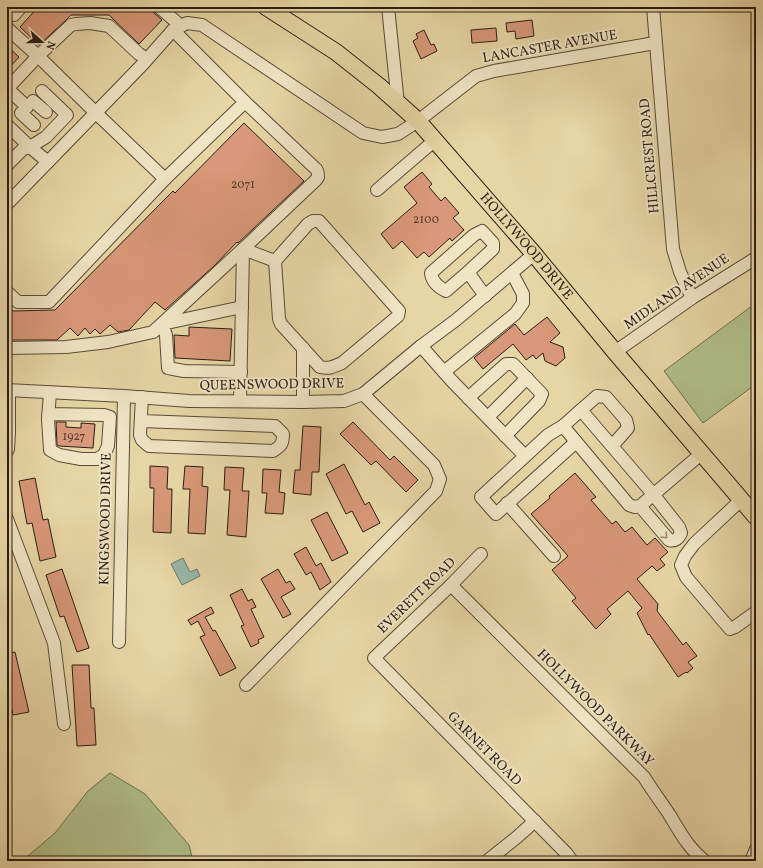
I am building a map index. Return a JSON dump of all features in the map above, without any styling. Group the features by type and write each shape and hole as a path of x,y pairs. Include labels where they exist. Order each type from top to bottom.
{"main road":[{"name":"HOLLYWOOD DRIVE","path":"266,7 336,52 379,86 418,121 534,254 701,454 756,517"}],"street":[{"path":"7,348 66,348 108,342 153,332 318,177 318,171 245,102 159,7"},
{"path":"388,7 398,104"},
{"name":"HILLCREST ROAD","path":"653,7 672,249 680,272 692,298"},
{"path":"40,131 27,107 7,88 71,25 90,23 109,26 139,54 147,59"},
{"name":"LANCASTER AVENUE","path":"177,28 187,23 202,25 364,133 382,137 398,134 418,121 476,76 494,71 655,43"},
{"path":"7,28 165,179"},
{"path":"7,204 177,28"},
{"path":"42,92 56,117"},
{"path":"7,292 18,302 49,302 165,179 245,102"},
{"path":"27,107 81,128"},
{"path":"7,165 23,149 30,147 40,131 56,117"},
{"path":"8,124 30,147 48,162"},
{"path":"376,190 434,141"},
{"path":"320,221 399,311 398,316 342,363 333,367 320,367 281,324 279,319 275,261 308,224 320,221"},
{"path":"482,231 493,243 493,249 468,272 446,292 432,279 431,273 474,235 482,231"},
{"path":"243,249 275,261"},
{"path":"240,401 243,249"},
{"name":"QUEENSWOOD DRIVE","path":"8,390 189,401 344,401 363,394 421,346 456,320 534,254"},
{"name":"MIDLAND AVENUE","path":"615,352 692,298 756,258"},
{"path":"468,272 485,296"},
{"path":"444,372 515,314 523,303 523,294 512,273"},
{"path":"162,324 242,307"},
{"path":"162,324 166,334 168,368 184,371 241,372"},
{"path":"421,346 468,398 525,456"},
{"path":"303,348 303,402"},
{"path":"468,398 506,364 513,364 527,378 542,394 539,401 505,436"},
{"path":"488,417 527,378"},
{"path":"7,451 9,432 8,390"},
{"path":"48,414 104,415 110,417 108,446 104,455 97,459 81,459 59,455 50,450 48,436 48,414 50,392"},
{"path":"246,685 436,491 440,479 434,465 363,394"},
{"name":"KINGSWOOD DRIVE","path":"119,642 124,396"},
{"path":"576,442 496,514 481,497 548,435 563,426 597,396 606,397 626,420 628,428 612,446"},
{"path":"141,421 275,426 283,434 283,442 273,451 149,446 142,440 140,435 142,397"},
{"path":"581,410 653,494 681,530 678,538 671,541 666,538 640,506"},
{"path":"563,426 628,505 635,507 640,506 701,454"},
{"path":"741,500 694,544 685,556 681,565 686,577 730,629 756,612"},
{"path":"507,503 554,556"},
{"path":"7,519 54,643 64,724"},
{"name":"EVERETT ROAD","path":"374,658 451,585 481,554"},
{"name":"HOLLYWOOD PARKWAY","path":"451,585 644,777 686,842 700,857 706,861"},
{"name":"GARNET ROAD","path":"374,658 568,854 572,861"},
{"path":"487,861 535,821"},
{"path":"751,861 756,849"}],"green space":[{"path":"756,303 756,384 703,423 664,371"},
{"path":"110,773 145,794 189,845 193,861 22,861 55,833 88,791"}],"shaded area":[{"path":"183,558 190,572 197,569 200,576 182,585 171,564"}],"building":[{"path":"38,7 151,7 154,13 162,20 139,44 109,15 71,15 39,45 20,27"},
{"path":"532,20 534,36 516,39 515,31 507,32 506,23"},
{"path":"496,28 497,41 472,43 471,30"},
{"path":"424,30 431,45 434,44 437,51 421,59 413,41 418,38 416,34"},
{"path":"7,46 19,57 7,70"},
{"path":"244,123 304,181 238,243 237,242 214,266 165,310 155,302 129,330 118,332 110,325 100,334 95,329 90,334 85,328 78,336 70,328 57,340 7,340 7,305 13,311 55,310 173,191 175,193"},
{"path":"422,172 432,184 429,187 441,201 445,197 459,213 453,218 464,230 452,241 450,238 429,257 424,252 417,258 402,241 393,249 381,234 417,203 404,187"},
{"path":"547,317 560,333 550,342 563,347 565,358 556,366 545,361 543,353 536,359 533,355 526,360 513,344 483,369 474,358 515,324 524,335"},
{"path":"189,327 232,329 230,361 175,358 174,335 189,336"},
{"path":"56,422 66,422 66,427 81,428 81,423 95,424 93,448 57,445"},
{"path":"353,422 390,460 394,456 418,480 406,492 376,461 371,465 340,434"},
{"path":"303,426 321,427 319,472 312,472 311,495 293,493 295,470 300,470"},
{"path":"344,464 365,505 369,502 380,523 363,532 352,511 346,514 326,474"},
{"path":"150,466 168,467 167,489 172,489 171,533 153,532 154,488 150,488"},
{"path":"185,466 203,467 202,486 208,487 205,534 188,533 190,489 183,489"},
{"path":"225,467 244,468 242,491 249,491 246,537 227,535 230,490 224,490"},
{"path":"263,469 281,470 279,492 285,493 283,514 265,513 267,493 262,493"},
{"path":"575,473 596,497 591,500 612,524 616,521 625,532 632,527 647,545 655,538 668,552 660,559 665,565 657,571 652,566 637,579 658,604 657,611 683,645 686,642 697,656 688,662 693,668 687,673 686,672 678,677 649,634 648,635 637,613 642,608 628,591 607,609 611,614 596,629 572,601 576,598 552,570 568,556 531,514 550,498 549,496"},
{"path":"35,478 43,520 48,519 56,557 40,561 32,523 27,524 19,481"},
{"path":"327,512 348,553 332,561 311,520"},
{"path":"306,547 316,566 321,563 331,582 320,590 311,572 306,575 294,554"},
{"path":"62,569 89,648 77,652 64,616 60,617 46,575"},
{"path":"278,569 286,583 290,581 295,589 281,597 291,614 283,618 261,579"},
{"path":"242,589 248,601 252,599 256,607 251,609 264,637 258,640 259,643 251,647 241,626 244,625 230,595"},
{"path":"211,607 214,613 205,617 213,631 215,630 236,668 220,676 200,637 205,635 198,621 191,625 188,620"},
{"path":"15,652 29,712 13,715 7,687 7,654"},
{"path":"72,665 89,665 91,708 94,708 96,745 77,746"}]}
